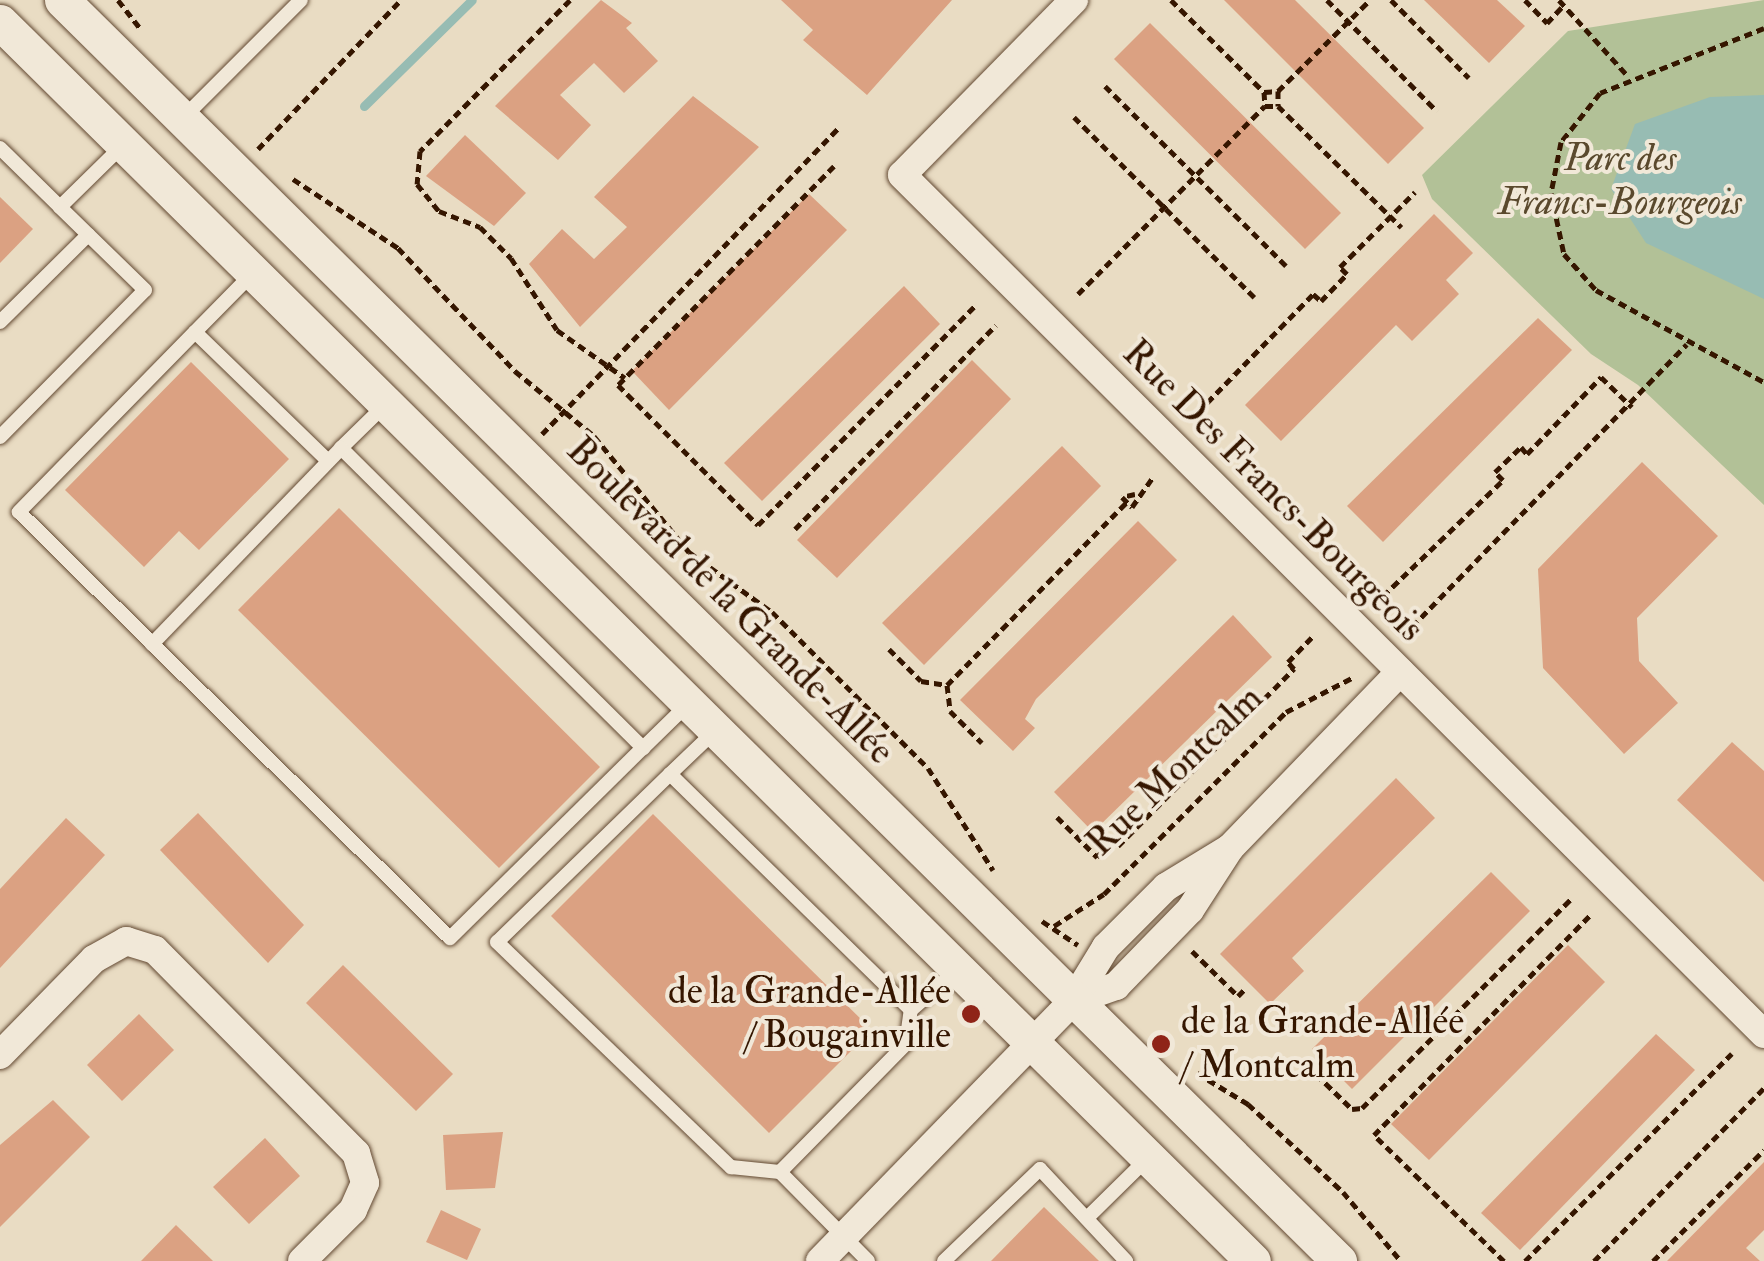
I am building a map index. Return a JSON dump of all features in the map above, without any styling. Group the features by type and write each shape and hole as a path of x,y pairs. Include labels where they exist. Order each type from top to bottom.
{"street":[{"name":"Boulevard de la Grande-Allée","path":"62,0 1339,1261"},
{"name":"Rue Des Francs-Bourgeois","path":"1074,0 902,175 1764,1034"},
{"path":"0,22 1253,1261"},
{"path":"820,1261 1073,1000 1116,986 1190,910 1230,848 1400,672"},
{"path":"0,1055 94,959 126,941 155,950 356,1153 364,1183 353,1210 302,1261"}],"lane":[{"path":"182,119 301,0"},
{"path":"60,207 124,144"},
{"path":"0,148 146,290 0,437"},
{"path":"0,322 88,235"},
{"path":"254,273 19,512 152,644 450,938 688,703"},
{"path":"195,332 328,461"},
{"path":"152,644 386,404"},
{"path":"341,448 643,748"},
{"path":"716,730 496,942 731,1167 780,1172 868,1261"},
{"path":"670,774 911,1010"},
{"path":"780,1172 906,1044 911,1010 958,970"},
{"path":"1089,1216 1148,1158"},
{"path":"944,1261 1040,1169 1089,1216 1126,1261"}],"path":[{"path":"254,153 401,0"},
{"path":"570,0 420,151 416,168 429,202 480,228 535,287 557,330 625,378"},
{"path":"1171,0 1264,92 1265,106"},
{"path":"1327,0 1436,110"},
{"path":"1264,92 1278,91 1370,0"},
{"path":"1391,0 1469,78"},
{"path":"1524,0 1547,23 1562,3 1628,76"},
{"path":"1764,28 1628,76 1567,130 1553,166 1551,222 1584,279 1686,344 1764,382"},
{"path":"1104,86 1286,266"},
{"path":"1278,91 1278,106"},
{"path":"1078,294 1265,106 1278,106 1401,228"},
{"path":"1074,117 1254,297"},
{"path":"524,455 563,410 839,128"},
{"path":"243,145 269,161"},
{"path":"834,166 618,385 758,526 976,305"},
{"name":"Boulevard de la Grande-Allée","path":"280,169 409,257 617,460 688,552 772,612 914,753 996,876"},
{"path":"1198,412 1312,294 1320,301 1347,274 1340,267 1415,192"},
{"path":"795,529 996,325"},
{"path":"1413,625 1632,408 1686,344"},
{"path":"1384,596 1503,480 1495,472 1521,447 1527,454 1601,377 1632,408"},
{"path":"947,685 1127,502 1132,507 1136,494 1152,478"},
{"path":"1057,817 1097,857 1112,839 1118,846 1294,669 1288,662 1312,637"},
{"path":"888,649 921,681 947,685"},
{"name":"Rue Montcalm","path":"1054,926 1104,894 1286,712 1353,677"},
{"path":"947,685 950,712 982,743"},
{"path":"1316,1074 1352,1110 1362,1108 1573,896"},
{"path":"1028,912 1054,926 1081,948"},
{"path":"1504,1261 1374,1135 1592,914"},
{"path":"1192,951 1238,996 1244,990"},
{"path":"1525,1261 1732,1053"},
{"path":"1189,1068 1258,1114 1401,1261"},
{"path":"1594,1261 1764,1088"},
{"path":"1653,1261 1764,1150"}],"green space":[{"name":"Parc des Francs-Bourgeois","path":"1764,0 1764,505 1638,385 1591,354 1432,199 1422,175 1568,31"}],"water":[{"path":"1764,95 1764,299 1646,243 1611,189 1635,124 1710,97"}],"building":[{"path":"601,0 632,23 626,28 658,61 624,93 594,63 560,95 591,125 558,160 495,106"},
{"path":"781,0 952,0 867,95 803,40 813,30"},
{"path":"1224,0 1295,0 1424,128 1388,164"},
{"path":"1424,0 1497,0 1525,26 1489,63"},
{"path":"1150,23 1341,213 1305,249 1114,59"},
{"path":"693,96 759,147 580,327 529,264 562,229 594,259 627,227 594,197"},
{"path":"465,135 526,193 494,226 426,176"},
{"path":"809,194 847,230 669,410 632,371"},
{"path":"0,197 33,229 0,263"},
{"path":"1434,214 1473,253 1446,280 1459,294 1412,341 1396,325 1281,441 1245,405"},
{"path":"904,286 940,324 762,501 724,463"},
{"path":"1538,318 1572,350 1383,542 1347,506"},
{"path":"972,360 1011,399 837,578 797,540"},
{"path":"191,362 289,459 199,550 179,531 144,567 65,490"},
{"path":"1062,446 1101,486 924,665 882,623"},
{"path":"1642,462 1718,536 1637,618 1639,661 1678,703 1624,754 1543,668 1538,569"},
{"path":"339,508 600,767 499,868 238,610"},
{"path":"1138,521 1177,560 1036,699 1025,719 1035,728 1013,751 960,700"},
{"path":"1233,615 1272,657 1093,832 1054,792"},
{"path":"1732,742 1764,771 1764,882 1677,800"},
{"path":"1396,778 1435,818 1292,958 1304,971 1270,1004 1220,954"},
{"path":"198,813 304,925 268,963 160,850"},
{"path":"653,814 872,1030 769,1133 551,916"},
{"path":"66,818 105,855 0,968 0,889"},
{"path":"1491,872 1530,911 1352,1089 1312,1049"},
{"path":"1568,945 1605,982 1429,1160 1391,1124"},
{"path":"343,965 453,1074 416,1111 306,1003"},
{"path":"139,1014 174,1050 122,1101 87,1065"},
{"path":"1656,1034 1695,1070 1520,1250 1481,1213"},
{"path":"53,1100 90,1137 0,1227 0,1145"},
{"path":"503,1132 495,1188 446,1190 443,1135"},
{"path":"265,1138 300,1176 249,1224 213,1187"},
{"path":"1764,1162 1764,1230 1746,1248 1760,1261 1667,1261"},
{"path":"1044,1207 1099,1261 991,1261"},
{"path":"441,1210 481,1229 467,1260 426,1242"},
{"path":"176,1225 213,1261 141,1261"}],"waterway":[{"path":"364,106 472,0"}],"place":[{"name":"de la Grande-Allée / Bougainville","path":"971,1014"},
{"name":"de la Grande-Allée / Montcalm","path":"1161,1044"}]}
